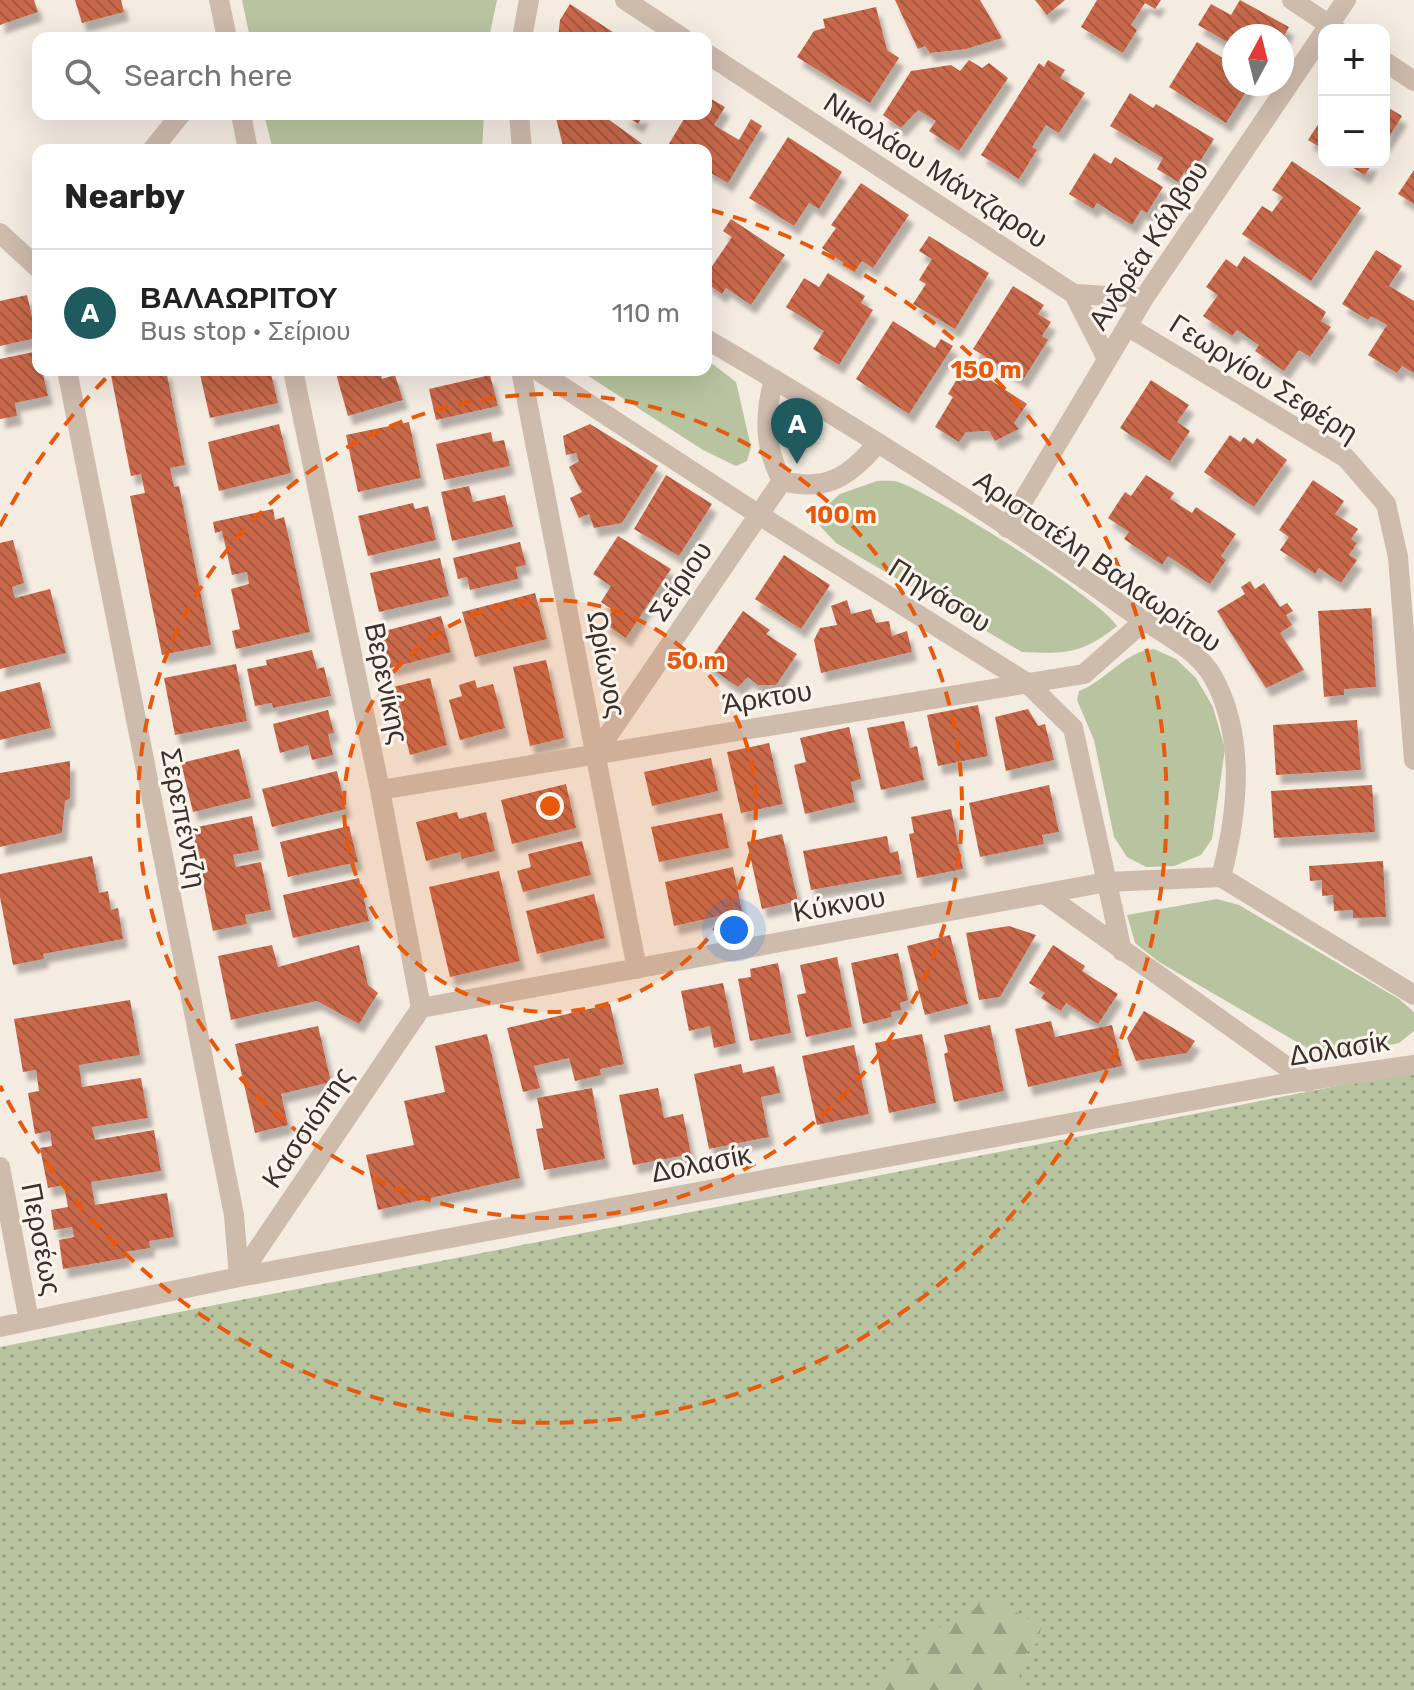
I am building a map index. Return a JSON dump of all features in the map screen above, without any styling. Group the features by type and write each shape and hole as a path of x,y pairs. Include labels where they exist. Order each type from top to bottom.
{"street":[{"path":"219,0 226,32"},
{"path":"523,32 529,0"},
{"path":"625,0 674,32"},
{"path":"1292,0 1328,24"},
{"name":"Ανδρέα Κάλβου","path":"1334,24 1346,0"},
{"name":"Ανδρέα Κάλβου","path":"1007,528 1144,298 1318,47"},
{"name":"Νικολάου Μάντζαρου","path":"712,57 1074,294 1107,359"},
{"path":"1390,65 1414,81"},
{"path":"157,144 176,120"},
{"path":"242,120 247,144"},
{"path":"520,120 522,144"},
{"path":"0,233 32,262"},
{"path":"1074,294 1144,298"},
{"name":"Γεωργίου Σεφέρη","path":"1127,326 1346,458 1386,504 1398,557 1414,760"},
{"name":"Αριστοτέλη Βαλαωρίτου","path":"712,343 1007,528 1193,655 1212,675 1230,716 1235,743 1233,835 1221,877"},
{"name":"Σερεπέντζη","path":"68,376 234,1215 239,1277"},
{"name":"Βερενίκης","path":"294,376 380,790 421,1008"},
{"name":"Ωρίωνος","path":"522,376 637,969"},
{"name":"Πηγάσου","path":"546,376 759,515 1027,683 1073,728 1122,951"},
{"path":"774,379 766,407 766,426 770,458 782,481 807,487 832,481 855,470 877,444"},
{"name":"Σείριου","path":"596,753 782,481"},
{"name":"Άρκτου","path":"380,790 1084,674 1144,621"},
{"path":"1221,877 1414,994"},
{"name":"Κύκνου","path":"421,1008 1107,882 1221,877"},
{"path":"1046,895 1308,1082"},
{"name":"Κασσιόπης","path":"239,1277 421,1008"},
{"name":"Δολασίκ","path":"0,1327 239,1277 1414,1065"},
{"name":"Περσέως","path":"0,1167 29,1321"}],"green space":[{"path":"242,0 497,0 490,32 249,32"},
{"path":"266,120 484,120 482,144 272,144"},
{"path":"712,364 736,382 751,447 747,461 736,466 703,450 588,376 712,376"},
{"path":"877,481 901,483 981,527 1080,593 1117,626 1094,642 1073,650 1022,652 836,543 819,525 820,512 840,494"},
{"path":"1154,649 1176,659 1196,678 1213,707 1225,749 1212,839 1201,855 1174,866 1146,867 1127,857 1114,837 1094,740 1077,700 1079,691 1134,655"},
{"path":"1217,899 1239,905 1399,999 1414,1012 1414,1031 1399,1043 1341,1054 1309,1049 1159,962 1135,943 1127,915"},
{"path":"1414,1071 1414,1690 0,1690 0,1347"},
{"path":"1002,1600 1023,1618 1043,1621 1037,1643 1022,1657 1019,1682 1012,1690 878,1690 885,1670 918,1656 924,1634 969,1614 980,1603"}],"building":[{"path":"0,0 34,0 38,12 0,25"},
{"path":"75,0 121,0 124,12 82,23"},
{"path":"895,0 980,0 1002,38 966,49 930,53 925,46 918,49"},
{"path":"1035,0 1065,0 1047,15"},
{"path":"1097,0 1161,0 1155,9 1145,3 1131,25 1137,30 1123,53 1081,27"},
{"path":"1240,0 1284,24 1222,24 1222,39 1198,25 1211,4 1231,15"},
{"path":"570,4 613,32 559,32 560,20"},
{"path":"876,7 887,50 899,58 870,103 797,57 814,31 825,28 823,19"},
{"path":"1197,42 1222,58 1222,96 1243,96 1226,123 1169,87"},
{"path":"969,60 982,68 989,63 1008,78 959,151 929,131 936,121 918,110 901,128 883,115 911,71 951,65 960,71"},
{"path":"1048,60 1065,70 1060,78 1085,93 1059,133 1046,125 1032,147 1037,150 1019,179 981,155 1039,63 1044,67"},
{"path":"1130,93 1153,108 1156,104 1214,139 1191,176 1184,172 1178,182 1157,169 1163,158 1110,126"},
{"path":"712,99 725,107 714,125 739,140 751,119 762,126 728,183 712,174 712,144 669,144 683,120 712,120"},
{"path":"1390,109 1402,116 1390,135"},
{"path":"556,120 609,120 642,144 562,144"},
{"path":"1318,125 1318,146 1308,140"},
{"path":"788,137 842,172 819,209 809,203 794,226 749,198"},
{"path":"1094,153 1111,164 1115,157 1163,187 1147,213 1141,210 1132,225 1097,203 1093,209 1069,194"},
{"path":"1292,161 1361,208 1311,281 1242,234 1262,206 1272,212 1283,197 1272,190"},
{"path":"1353,168 1369,168 1365,175"},
{"path":"1414,170 1414,204 1398,194"},
{"path":"861,183 909,215 873,268 862,261 855,271 822,248 836,228 831,225"},
{"path":"731,219 785,255 751,305 726,288 722,294 712,287 712,266 732,237 723,231"},
{"path":"929,236 989,273 955,329 913,304 926,284 919,280 932,259 919,251"},
{"path":"1376,250 1402,266 1389,286 1414,301 1414,373 1402,366 1397,373 1368,355 1387,325 1371,316 1368,320 1342,304"},
{"path":"1244,256 1326,312 1321,321 1331,327 1310,357 1299,350 1284,371 1255,351 1259,345 1237,330 1232,336 1203,316 1218,295 1206,287 1226,259 1237,267"},
{"path":"828,273 865,296 861,303 873,310 839,365 813,349 824,331 786,307 804,278 819,287"},
{"path":"1013,286 1044,305 1038,314 1051,322 1042,336 1048,340 1023,380 973,349"},
{"path":"27,295 32,316 32,339 0,346 0,301"},
{"path":"893,321 935,348 941,339 953,346 909,414 856,379"},
{"path":"32,352 32,376 43,376 48,396 15,403 17,416 0,419 0,359"},
{"path":"966,364 1027,404 1014,423 1019,429 995,441 989,431 966,432 959,442 935,427 953,397 948,394"},
{"path":"111,376 167,376 185,465 170,468 174,487 179,486 211,645 162,655 130,496 145,493 141,474 131,476"},
{"path":"200,376 271,376 278,403 210,418"},
{"path":"337,376 381,376 382,379 395,376 403,400 348,416"},
{"path":"490,376 498,406 436,420 429,389"},
{"path":"1151,380 1189,405 1177,422 1190,431 1170,461 1120,428"},
{"path":"409,422 421,478 358,492 346,435"},
{"path":"279,424 291,473 219,491 208,442"},
{"path":"590,424 658,466 622,523 594,528 589,514 579,518 570,498 582,492 569,467 579,461 576,453 566,455 563,436"},
{"path":"491,432 493,442 504,440 510,466 444,480 436,444"},
{"path":"1230,435 1240,442 1244,437 1253,444 1257,438 1287,460 1254,507 1204,472"},
{"path":"666,475 712,504 679,556 634,529"},
{"path":"1146,475 1174,493 1170,499 1192,513 1196,507 1236,534 1221,556 1226,560 1210,584 1168,556 1162,565 1124,539 1129,532 1108,518 1125,492 1131,496"},
{"path":"1313,480 1344,501 1335,514 1358,529 1351,539 1357,543 1349,555 1357,560 1341,583 1319,568 1315,574 1280,550 1289,537 1279,530"},
{"path":"469,486 473,502 505,495 513,527 452,541 441,492"},
{"path":"413,503 415,509 428,506 436,540 368,556 358,516"},
{"path":"273,509 275,520 284,517 310,632 236,649 232,631 240,629 231,589 249,584 247,572 232,575 222,531 215,533 213,522"},
{"path":"618,536 671,569 626,638 604,623 613,610 601,602 611,586 593,574"},
{"path":"13,540 24,583 12,587 15,598 50,589 66,653 0,669 0,543"},
{"path":"520,542 526,565 516,567 518,579 470,590 467,577 458,579 453,558"},
{"path":"784,555 830,585 801,629 755,599"},
{"path":"440,558 449,596 379,612 370,573"},
{"path":"1250,581 1255,589 1264,583 1280,607 1287,603 1293,611 1286,615 1292,625 1280,633 1304,670 1266,688 1217,611 1245,594 1241,587"},
{"path":"535,593 547,639 475,657 462,612"},
{"path":"847,600 851,614 871,609 876,623 889,621 892,636 907,631 912,652 821,673 814,640 820,628 837,625 831,606"},
{"path":"1371,608 1376,687 1344,689 1344,695 1324,697 1318,611"},
{"path":"743,611 770,630 766,634 797,654 776,685 758,685 748,677 738,687 706,665"},
{"path":"441,616 451,652 390,668 381,632"},
{"path":"312,650 317,669 324,667 331,696 273,708 272,703 255,706 247,669 267,665 266,660"},
{"path":"546,660 564,738 530,746 513,667"},
{"path":"236,664 247,721 175,735 164,678"},
{"path":"430,678 447,745 410,755 393,687"},
{"path":"475,680 477,688 493,684 505,728 460,740 449,700 462,696 459,685"},
{"path":"40,682 51,728 0,740 0,692"},
{"path":"978,705 988,756 938,766 927,715"},
{"path":"1028,709 1038,726 1045,724 1054,760 1006,771 995,717"},
{"path":"328,710 334,733 328,734 333,755 312,760 308,745 280,753 273,724"},
{"path":"1357,720 1361,770 1276,775 1273,725"},
{"path":"904,721 910,748 917,746 924,780 881,790 867,728"},
{"path":"849,727 861,779 851,782 855,802 805,814 794,765 806,762 800,738"},
{"path":"769,743 783,804 741,813 727,752"},
{"path":"239,749 251,798 193,812 181,763"},
{"path":"711,758 718,791 652,806 644,772"},
{"path":"70,761 70,798 65,801 62,833 0,847 0,773"},
{"path":"337,771 346,809 272,827 262,789"},
{"path":"566,784 576,828 512,844 501,800"},
{"path":"1049,785 1059,832 1042,835 1044,844 980,857 969,803"},
{"path":"1372,785 1375,832 1274,838 1271,791"},
{"path":"951,809 963,869 917,878 909,834 914,833 911,817"},
{"path":"457,812 459,819 486,812 495,851 462,859 460,852 426,861 416,822"},
{"path":"722,813 729,848 659,862 651,827"},
{"path":"252,816 259,850 233,855 236,867 261,862 271,910 245,915 247,924 213,931 192,828"},
{"path":"349,826 358,862 288,877 280,842"},
{"path":"782,834 798,901 762,909 747,842"},
{"path":"887,836 890,853 898,851 902,874 811,890 803,851"},
{"path":"582,841 591,875 523,892 517,871 531,867 528,854"},
{"path":"92,856 99,893 108,891 111,910 118,908 123,939 43,954 44,959 13,965 0,897 0,874"},
{"path":"1383,861 1386,917 1353,918 1353,910 1334,911 1333,895 1322,896 1322,880 1310,881 1309,866"},
{"path":"733,867 742,911 674,926 665,882"},
{"path":"499,871 520,961 450,977 429,887"},
{"path":"359,878 369,921 293,938 283,895"},
{"path":"594,894 605,938 537,954 526,911"},
{"path":"1009,926 1036,935 1000,997 979,1000 966,933"},
{"path":"950,935 968,1004 925,1015 907,946"},
{"path":"272,945 278,967 359,945 368,985 378,993 359,1024 317,1001 231,1020 218,956"},
{"path":"1053,945 1085,966 1082,971 1118,994 1098,1024 1066,1003 1061,1011 1041,998 1045,993 1029,983"},
{"path":"898,953 908,1000 900,1003 901,1010 891,1012 892,1017 863,1024 851,963"},
{"path":"837,957 852,1027 806,1037 797,995 806,993 800,965"},
{"path":"778,963 791,1033 750,1041 738,979 751,977 750,969"},
{"path":"723,983 736,1043 714,1048 710,1026 689,1031 681,991"},
{"path":"130,1000 140,1055 79,1065 82,1087 141,1078 148,1118 92,1127 95,1140 154,1130 161,1171 91,1182 95,1205 167,1193 174,1237 149,1241 150,1248 125,1252 126,1258 63,1269 59,1240 74,1237 72,1227 54,1230 51,1210 68,1207 64,1185 48,1188 40,1148 52,1146 50,1131 35,1134 28,1093 39,1091 36,1070 23,1072 14,1019"},
{"path":"610,1004 624,1064 600,1069 601,1075 575,1081 569,1058 534,1066 540,1088 523,1092 507,1028"},
{"path":"1144,1011 1195,1041 1187,1053 1136,1061 1127,1038"},
{"path":"1051,1021 1055,1037 1112,1025 1122,1066 1028,1087 1015,1029"},
{"path":"990,1025 1004,1091 954,1102 944,1054 948,1052 944,1035"},
{"path":"318,1026 331,1082 281,1094 288,1125 255,1133 235,1044"},
{"path":"487,1034 520,1178 378,1210 366,1155 414,1145 404,1101 445,1092 435,1046"},
{"path":"922,1034 936,1103 889,1113 875,1043"},
{"path":"854,1045 869,1114 817,1125 802,1056"},
{"path":"741,1064 743,1073 774,1066 780,1093 761,1097 769,1137 709,1149 694,1074"},
{"path":"592,1088 605,1159 544,1170 536,1129 543,1128 537,1098"},
{"path":"658,1088 664,1118 683,1114 691,1154 633,1165 619,1095"}],"place":[{"name":"ΒΑΛΑΩΡΙΤΟΥ","path":"797,464"}]}
